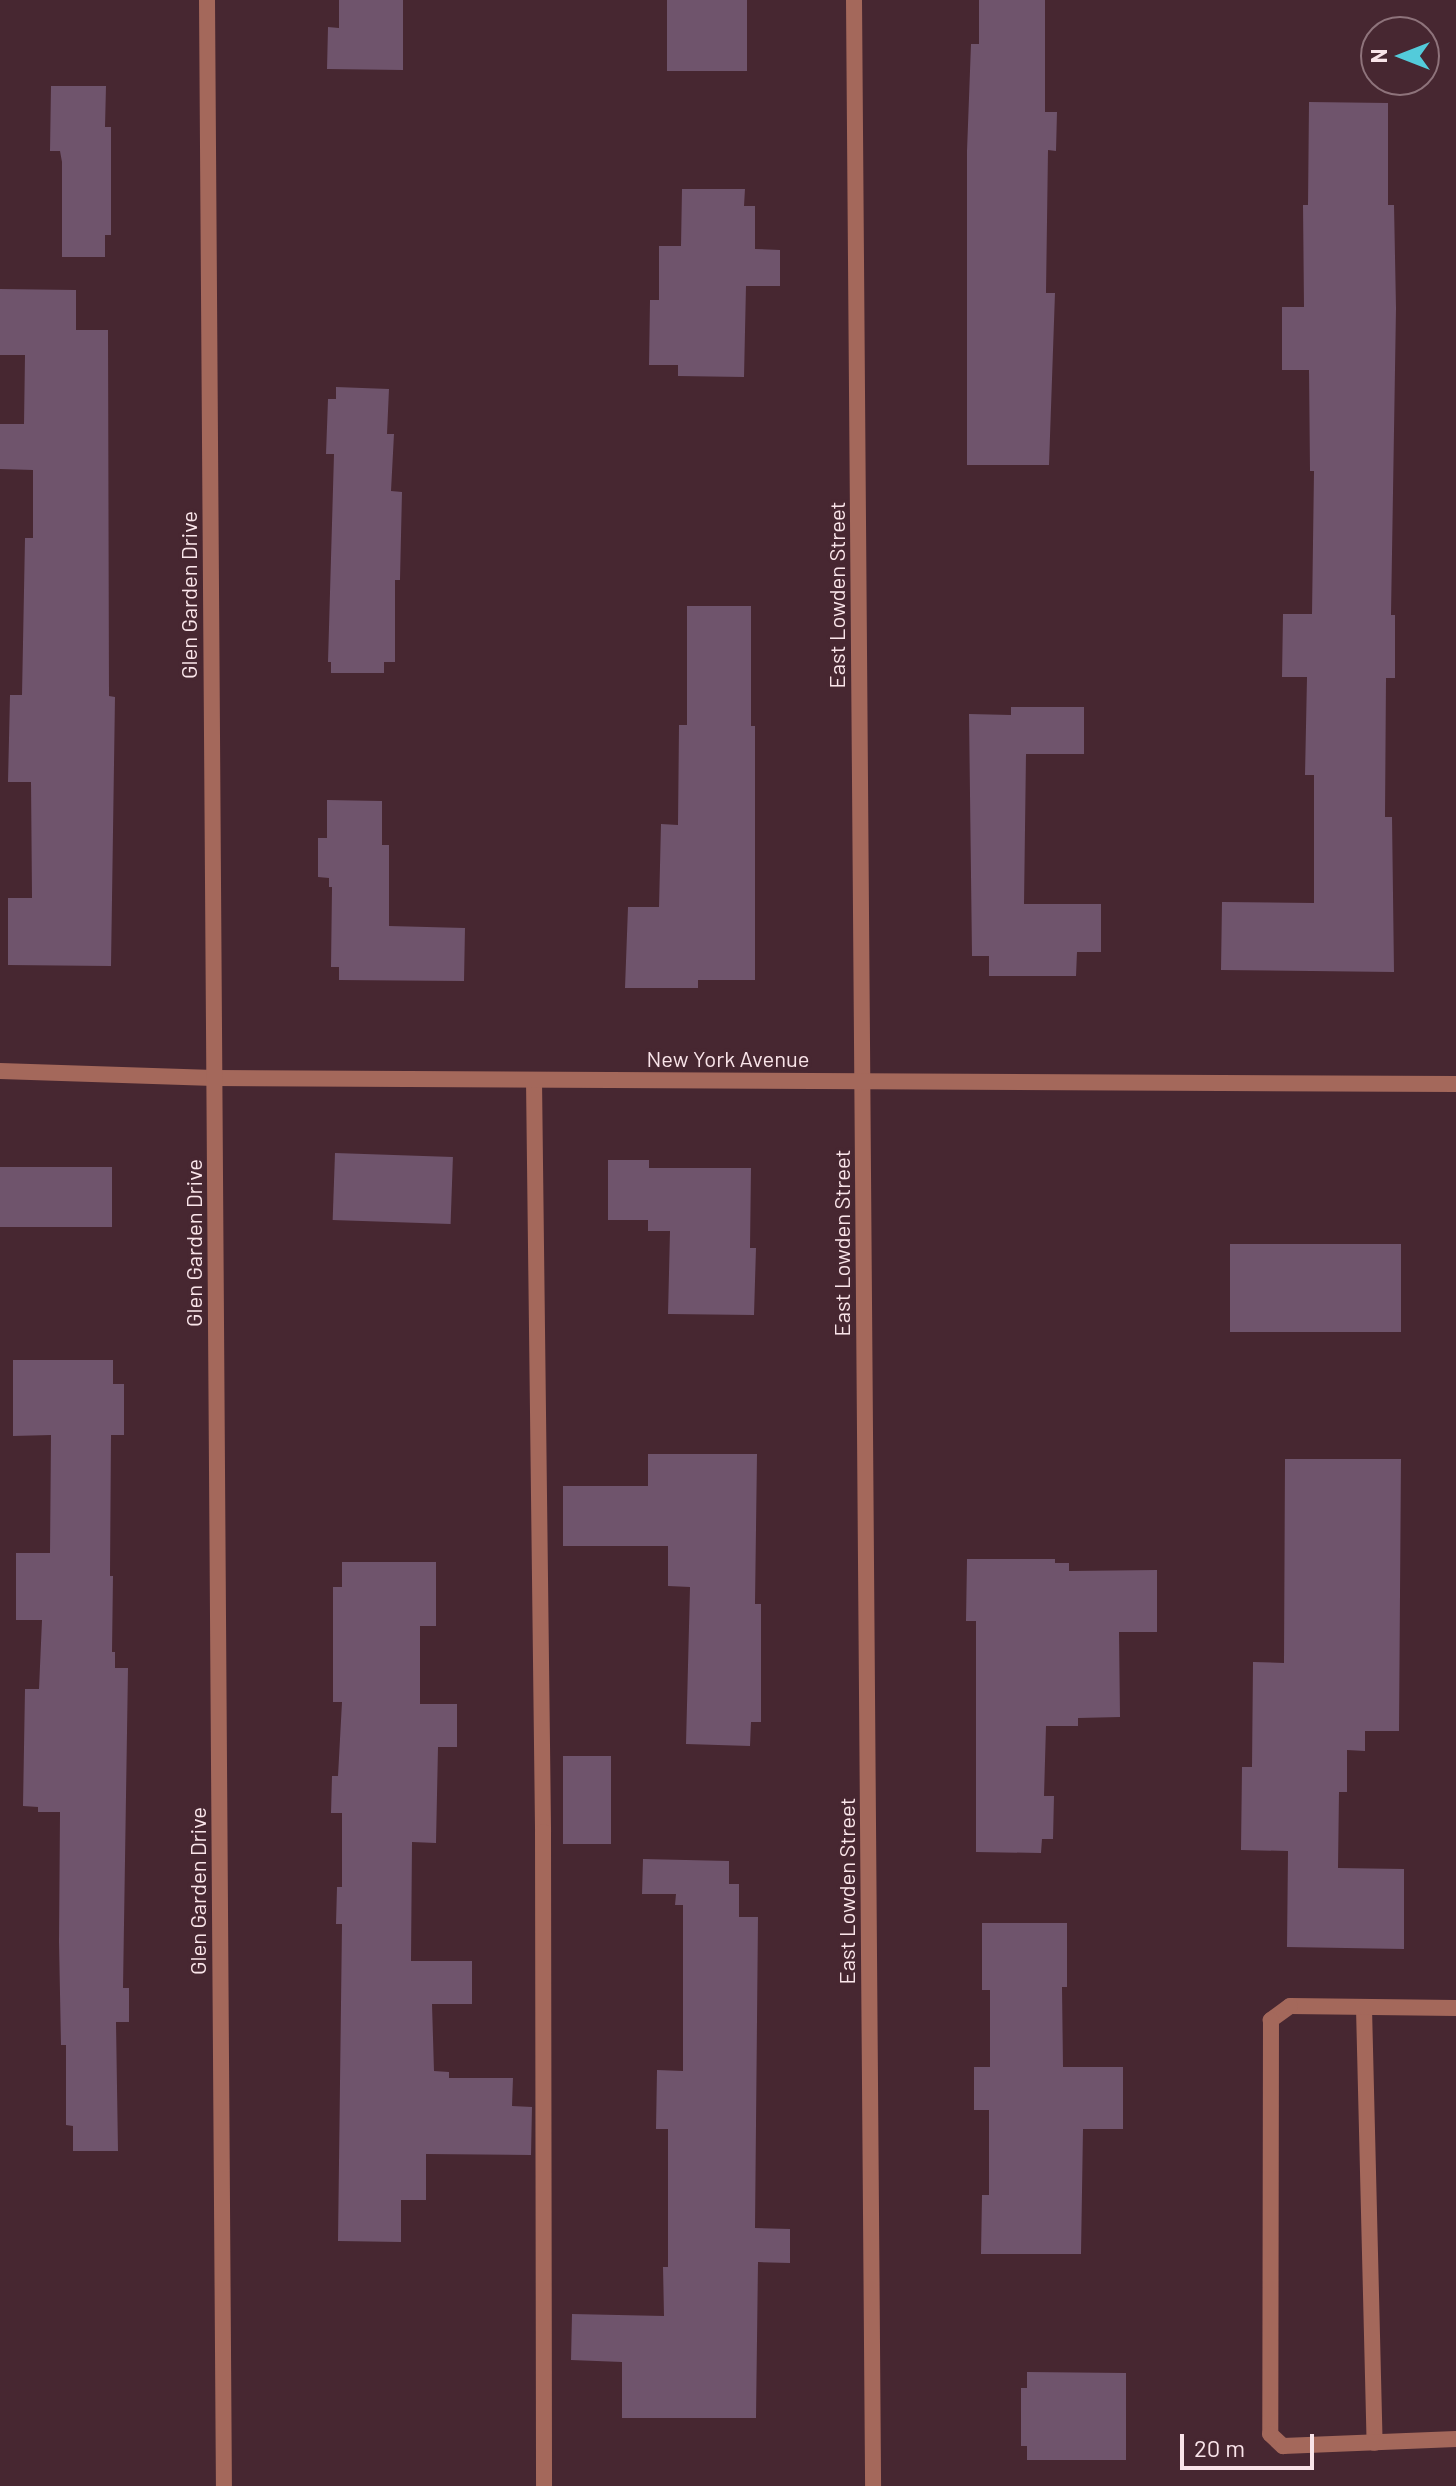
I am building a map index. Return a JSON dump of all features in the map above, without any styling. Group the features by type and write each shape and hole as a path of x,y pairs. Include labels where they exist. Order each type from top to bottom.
{"street":[{"name":"Glen Garden Drive","path":"207,0 224,2486"},
{"name":"East Lowden Street","path":"854,0 873,2486"},
{"name":"New York Avenue","path":"0,1071 214,1078 1456,1084"},
{"path":"534,1080 543,1832 544,2486"},
{"path":"1456,2008 1290,2006 1271,2020 1270,2434 1283,2446 1456,2439"},
{"path":"1364,2008 1375,2443"}],"building":[{"path":"339,0 403,0 403,70 327,69 328,27 339,28"},
{"path":"667,0 747,0 747,71 667,71"},
{"path":"979,0 1045,0 1045,112 1057,112 1056,151 1048,150 1046,293 1055,293 1049,465 967,465 967,151 971,44 979,44"},
{"path":"51,86 106,86 105,127 111,127 111,235 105,235 105,257 62,257 62,162 60,151 50,151"},
{"path":"1309,102 1388,103 1388,205 1394,205 1396,308 1391,615 1395,615 1395,678 1386,678 1385,817 1392,817 1394,972 1221,970 1222,902 1314,903 1314,775 1305,775 1307,677 1282,677 1283,614 1312,614 1314,471 1310,471 1309,370 1282,370 1282,307 1304,307 1303,205 1308,205"},
{"path":"682,189 745,189 744,206 755,206 755,249 780,250 780,286 746,286 744,377 678,376 678,365 649,365 650,300 659,300 659,246 681,246"},
{"path":"0,289 76,290 76,330 108,330 109,696 115,697 111,966 8,965 8,898 32,898 31,782 8,782 10,695 22,695 25,538 33,538 33,470 0,469 0,424 24,424 25,355 0,355"},
{"path":"336,387 389,389 387,434 394,434 391,491 402,492 400,580 395,580 395,662 384,662 384,673 331,673 331,662 328,662 334,454 326,454 328,399 336,399"},
{"path":"687,606 751,606 751,726 755,726 755,980 698,980 698,988 625,988 628,907 659,907 661,824 678,825 679,725 687,725"},
{"path":"1011,707 1084,707 1084,754 1026,754 1024,904 1101,904 1101,952 1077,952 1076,976 989,976 989,956 972,956 969,714 1011,715"},
{"path":"327,800 382,801 382,845 389,845 389,926 465,928 464,981 339,980 339,967 331,967 332,887 329,887 329,878 318,877 318,838 327,838"},
{"path":"335,1153 453,1157 451,1224 333,1220"},
{"path":"608,1160 649,1160 649,1168 751,1168 750,1248 756,1248 754,1315 668,1314 670,1231 648,1231 648,1220 608,1220"},
{"path":"0,1167 112,1167 112,1227 0,1227"},
{"path":"1230,1244 1401,1244 1401,1332 1230,1332"},
{"path":"13,1360 113,1360 113,1384 124,1384 124,1435 111,1435 112,1652 115,1652 115,1668 128,1668 123,1988 129,1988 129,2022 116,2022 118,2151 73,2151 73,2126 66,2125 66,2045 61,2045 60,1812 38,1812 38,1807 23,1806 25,1689 39,1689 42,1620 16,1620 16,1553 50,1553 51,1435 13,1436"},
{"path":"648,1454 757,1454 755,1604 761,1604 761,1722 751,1722 750,1746 686,1744 690,1587 668,1586 668,1546 563,1546 563,1486 648,1486"},
{"path":"1285,1459 1401,1459 1399,1731 1365,1731 1365,1751 1347,1750 1347,1792 1339,1792 1338,1868 1404,1869 1404,1949 1287,1947 1288,1851 1241,1850 1242,1767 1252,1767 1253,1662 1284,1663"},
{"path":"967,1559 1055,1559 1055,1563 1069,1563 1069,1571 1157,1570 1157,1632 1119,1632 1120,1717 1078,1718 1078,1726 1046,1726 1044,1796 1054,1796 1053,1839 1042,1839 1041,1853 976,1852 976,1621 966,1621"},
{"path":"342,1562 436,1562 436,1626 420,1626 420,1704 457,1704 457,1747 438,1747 436,1843 412,1842 411,1961 472,1961 472,2004 432,2004 434,2071 449,2072 449,2078 513,2078 512,2106 532,2107 531,2155 426,2154 426,2200 401,2200 401,2242 338,2241 342,1924 336,1924 337,1887 342,1887 342,1813 331,1813 332,1776 338,1776 342,1702 333,1702 333,1587 342,1587"},
{"path":"563,1756 611,1756 611,1844 563,1844"},
{"path":"643,1859 729,1861 729,1884 739,1884 739,1917 758,1917 755,2228 790,2229 790,2263 758,2262 756,2418 622,2418 622,2362 571,2360 572,2314 664,2316 663,2267 668,2267 668,2129 656,2129 657,2070 683,2071 683,1905 675,1905 676,1894 642,1894"},
{"path":"982,1923 1067,1923 1067,1987 1062,1987 1063,2067 1123,2067 1123,2129 1083,2129 1081,2254 981,2254 982,2195 989,2195 989,2110 974,2110 974,2067 990,2067 990,1990 982,1990"},
{"path":"1027,2372 1126,2373 1126,2460 1027,2460 1027,2446 1021,2446 1021,2388 1027,2388"}]}
